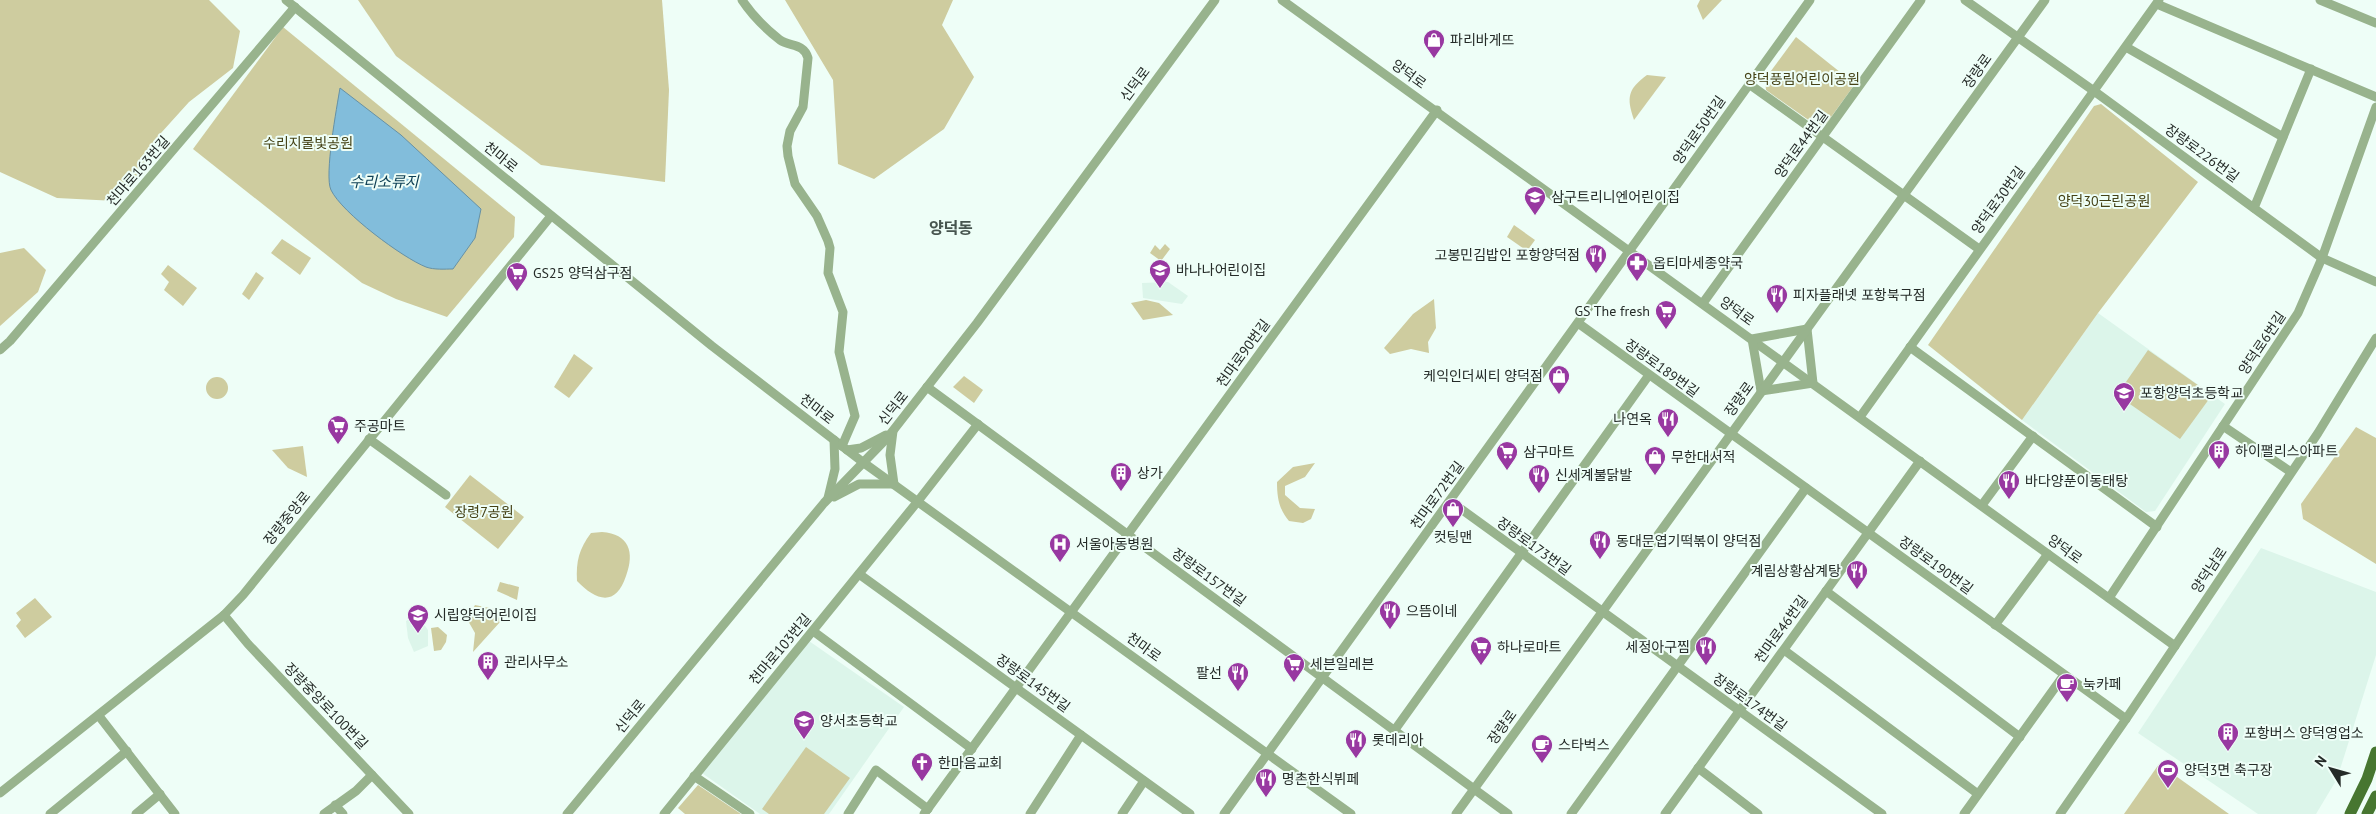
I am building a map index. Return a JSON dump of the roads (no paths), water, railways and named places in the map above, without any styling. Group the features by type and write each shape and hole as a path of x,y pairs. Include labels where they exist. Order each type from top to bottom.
{"main road":[{"path":"2350,814 2363,789 2376,752"},
{"path":"2367,814 2376,796"}],"street":[{"name":"천마로","path":"286,0 712,346 844,448 1351,814"},
{"path":"742,0 764,26 782,41 800,47 808,58 803,107 788,138 788,156 795,184 816,216 828,241 830,248 828,273 844,312 839,352 855,416 844,448 861,448 893,431"},
{"name":"신덕로","path":"567,814 827,500 893,431 1215,0"},
{"name":"양덕로","path":"1282,0 1437,110 2175,646"},
{"name":"양덕로50번길","path":"1630,252 1810,0"},
{"name":"양덕로44번길","path":"1702,303 1921,0"},
{"name":"장량로226번길","path":"1965,0 2094,91 2322,258 2376,282"},
{"name":"장량로","path":"1456,814 2044,0"},
{"path":"2320,0 2376,23"},
{"path":"2158,2 2376,97"},
{"name":"양덕로30번길","path":"1860,417 2158,2"},
{"name":"천마로163번길","path":"0,350 10,342 295,7"},
{"path":"2126,47 2283,137"},
{"path":"2254,208 2311,69"},
{"path":"1749,84 1980,249"},
{"name":"양덕로6번길","path":"2109,598 2298,313 2322,258 2376,107"},
{"name":"천마로90번길","path":"926,812 1437,110"},
{"name":"장량중앙로","path":"0,793 224,615 243,595 551,216"},
{"name":"천마로72번길","path":"1224,814 1630,252"},
{"name":"장량로189번길","path":"1578,323 1730,434"},
{"path":"1807,328 1813,383 1761,391 1752,339 1807,328"},
{"name":"양덕남로","path":"2060,814 2126,719 2291,472 2342,395 2376,338"},
{"path":"1910,347 2157,527"},
{"path":"1394,731 1649,375"},
{"name":"장량로157번길","path":"927,387 1508,814"},
{"name":"천마로103번길","path":"664,814 918,502 978,424"},
{"path":"2223,426 2291,472"},
{"path":"827,500 859,484 894,484 890,455 893,431"},
{"name":"장량로190번길","path":"1730,434 2126,719"},
{"path":"1982,506 2033,436"},
{"path":"369,440 446,495"},
{"path":"827,500 835,469 834,440"},
{"name":"천마로46번길","path":"1665,814 1920,461"},
{"path":"1571,814 1806,488"},
{"name":"장량로173번길","path":"1450,501 1602,612"},
{"path":"1995,626 2048,554"},
{"name":"장량로145번길","path":"860,574 1190,814"},
{"path":"1826,591 2020,737"},
{"name":"장량로174번길","path":"1602,612 1882,814"},
{"name":"장량중앙로100번길","path":"224,615 248,644 409,814"},
{"path":"813,631 972,750"},
{"path":"1784,650 1978,794"},
{"path":"1964,814 2064,675"},
{"path":"99,716 175,814"},
{"path":"1030,814 1081,735"},
{"path":"50,814 127,751"},
{"path":"1698,768 1758,814"},
{"path":"848,814 876,770 926,812"},
{"path":"324,814 356,791 372,775"},
{"path":"694,776 750,814"},
{"path":"1122,814 1144,781"},
{"path":"136,814 160,794"},
{"path":"335,805 344,814"}],"water":[{"name":"수리소류지","path":"340,88 401,135 481,209 475,238 453,269 429,268 416,262 374,234 337,200 331,190 329,171"}],"place":[{"name":"파리바게뜨","path":"1434,59"},
{"name":"삼구트리니엔어린이집","path":"1535,216"},
{"name":"고봉민김밥인 포항양덕점","path":"1596,274"},
{"name":"옵티마세종약국","path":"1637,282"},
{"name":"바나나어린이집","path":"1160,289"},
{"name":"GS25 양덕삼구점","path":"517,292"},
{"name":"피자플래넷 포항북구점","path":"1777,314"},
{"name":"GS The fresh","path":"1666,330"},
{"name":"케익인더씨티 양덕점","path":"1559,395"},
{"name":"포항양덕초등학교","path":"2124,412"},
{"name":"나연옥","path":"1668,438"},
{"name":"주공마트","path":"338,445"},
{"name":"하이팰리스아파트","path":"2219,470"},
{"name":"삼구마트","path":"1507,471"},
{"name":"무한대서적","path":"1655,476"},
{"name":"상가","path":"1121,492"},
{"name":"신세계불닭발","path":"1539,494"},
{"name":"바다양푼이동태탕","path":"2009,500"},
{"name":"컷팅맨","path":"1453,528"},
{"name":"동대문엽기떡볶이 양덕점","path":"1600,560"},
{"name":"서울아동병원","path":"1060,563"},
{"name":"계림상황삼계탕","path":"1857,590"},
{"name":"으뜸이네","path":"1390,630"},
{"name":"시립양덕어린이집","path":"418,634"},
{"name":"하나로마트","path":"1481,666"},
{"name":"세정아구찜","path":"1706,666"},
{"name":"관리사무소","path":"488,681"},
{"name":"세븐일레븐","path":"1294,683"},
{"name":"팔선","path":"1238,692"},
{"name":"눅카페","path":"2067,703"},
{"name":"양서초등학교","path":"804,740"},
{"name":"포항버스 양덕영업소","path":"2228,752"},
{"name":"롯데리아","path":"1356,759"},
{"name":"스타벅스","path":"1542,764"},
{"name":"한마음교회","path":"922,782"},
{"name":"양덕3면 축구장","path":"2168,789"},
{"name":"명촌한식뷔페","path":"1266,798"}],"district":[{"name":"양덕동","path":"951,228"}],"park label":[{"name":"양덕풍림어린이공원","path":"1802,79"},
{"name":"수리지물빛공원","path":"308,143"},
{"name":"양덕30근린공원","path":"2104,201"},
{"name":"장령7공원","path":"484,512"}]}
